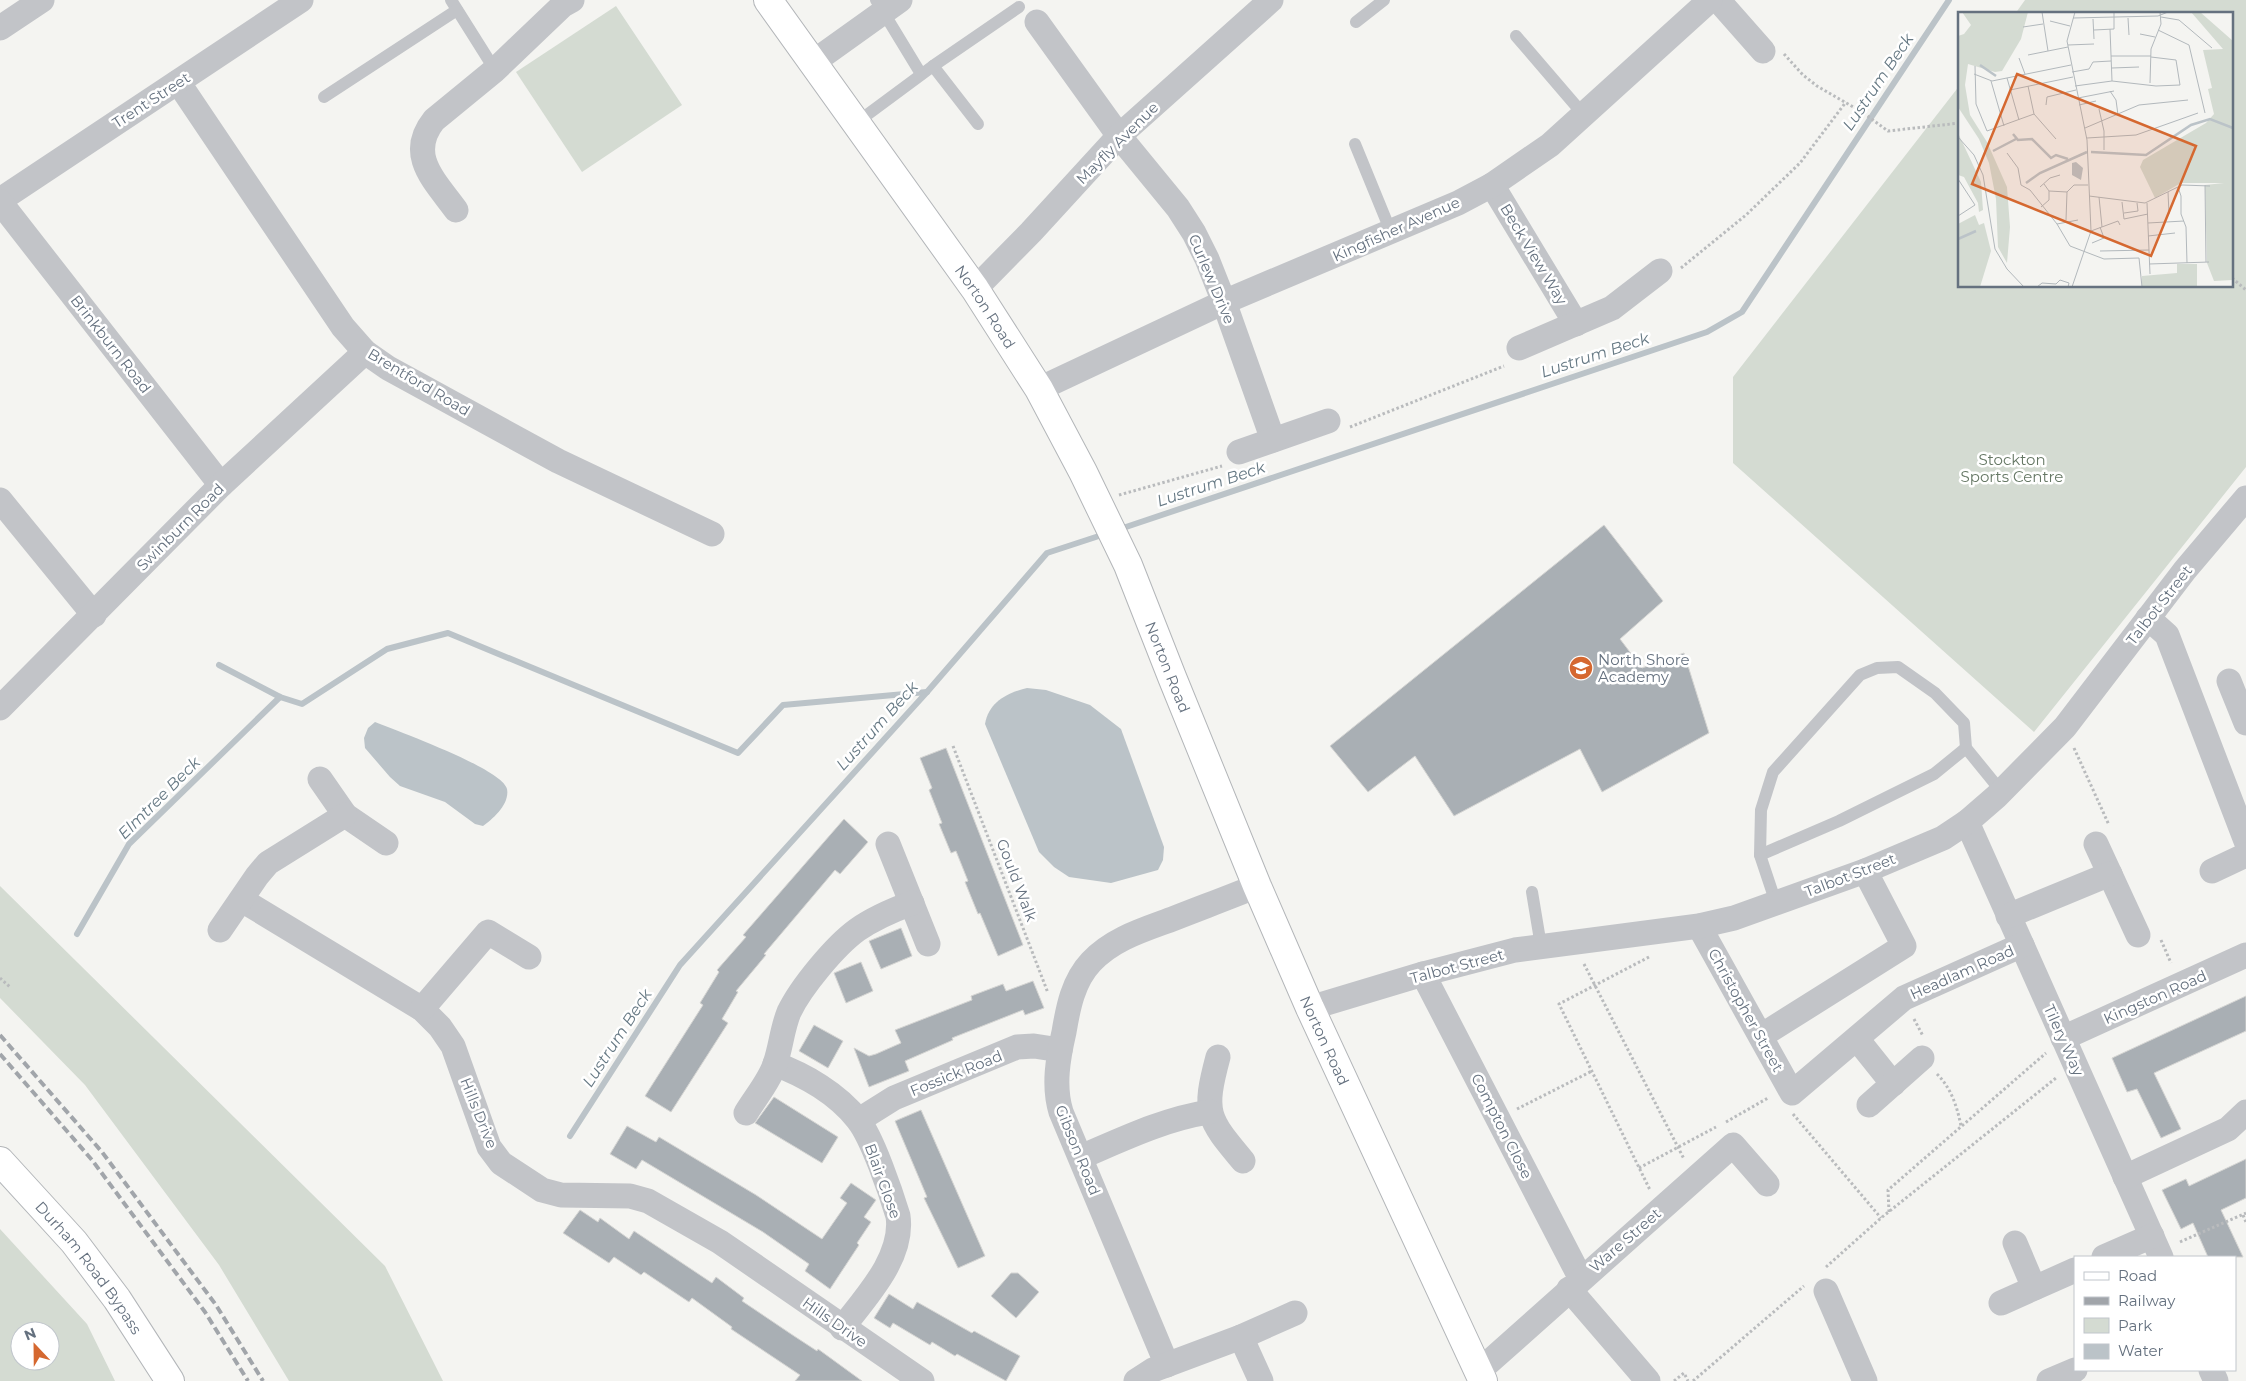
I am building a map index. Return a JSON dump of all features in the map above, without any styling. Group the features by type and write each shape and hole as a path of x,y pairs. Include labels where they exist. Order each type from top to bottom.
{"main road":[{"name":"Norton Road","path":"768,0 976,289 1039,389 1128,565 1257,886 1310,1008 1481,1376"},
{"name":"Durham Road Bypass","path":"0,1161 74,1242 116,1299 170,1381"}],"street":[{"path":"0,28 42,0"},
{"name":"Trent Street","path":"0,201 301,0"},
{"path":"456,210 426,170 423,158 423,138 426,130 434,120 496,70 563,6 572,0"},
{"name":"Kingfisher Avenue","path":"1039,389 1224,302 1458,203 1492,185 1550,145 1710,0"},
{"path":"1718,0 1763,51"},
{"name":"Mayfly Avenue","path":"976,289 1032,232 1119,136 1267,2"},
{"path":"812,62 886,4"},
{"name":"Curlew Drive","path":"1028,14 1119,136 1178,208 1194,233 1207,259 1224,302 1273,440"},
{"name":"Brentford Road","path":"178,82 343,327 365,352 388,368 558,461 712,531"},
{"name":"Beck View Way","path":"1492,185 1576,324"},
{"name":"Brinkburn Road","path":"0,201 221,485"},
{"path":"1519,348 1612,308 1667,272"},
{"name":"Swinburn Road","path":"0,708 221,485 365,352"},
{"path":"1239,452 1328,421"},
{"path":"0,500 94,615"},
{"name":"Talbot Street","path":"1310,1008 1423,974 1515,950 1572,941 1699,926 1734,918 1865,871 1943,838 1966,822 2001,791 2064,727 2148,618 2240,515"},
{"path":"2148,618 2167,635 2246,841"},
{"path":"2201,723 2243,716 2229,682"},
{"path":"320,779 345,815 386,843"},
{"path":"220,930 268,863 345,815"},
{"name":"Tilery Way","path":"1966,822 2157,1248"},
{"path":"888,844 928,944"},
{"path":"2096,844 2138,935"},
{"path":"2212,871 2246,855"},
{"path":"1761,1036 1904,946 1865,871"},
{"path":"2008,916 2110,874"},
{"name":"Gibson Road","path":"1167,1365 1057,1098 1060,1050 1072,996 1082,974 1090,963 1113,944 1130,935 1257,886"},
{"name":"Hills Drive","path":"242,900 422,1009 440,1026 453,1046 490,1147 501,1163 542,1190 561,1196 630,1196 648,1201 720,1242 842,1328 922,1381"},
{"path":"746,1113 775,1064 788,1014 808,980 857,930 889,911 912,903"},
{"name":"Christopher Street","path":"1699,926 1792,1093"},
{"path":"422,1009 488,932 529,957"},
{"name":"Headlam Road","path":"1792,1093 1904,998 2022,945"},
{"name":"Kingston Road","path":"2063,1038 2246,955"},
{"name":"Compton Close","path":"1423,974 1498,1118 1575,1284 1648,1381"},
{"path":"1857,1039 1893,1084"},
{"name":"Fossick Road","path":"859,1120 894,1098 1018,1047 1034,1046 1060,1050"},
{"path":"1218,1057 1210,1087 1210,1112 1216,1128 1243,1161"},
{"path":"1869,1105 1922,1058"},
{"name":"Blair Close","path":"775,1064 823,1089 859,1120 893,1201 900,1228 894,1253 842,1328"},
{"path":"1081,1157 1160,1124 1186,1116 1210,1112"},
{"path":"2125,1177 2228,1130 2246,1112"},
{"name":"Ware Street","path":"1481,1376 1575,1284 1733,1145 1768,1184"},
{"path":"2015,1243 2034,1288"},
{"path":"2110,1256 2157,1248"},
{"path":"2001,1303 2074,1270"},
{"path":"1818,1282 1865,1381"},
{"path":"1136,1381 1154,1370 1241,1337 1295,1312"},
{"path":"1241,1337 1261,1381"},
{"path":"2049,1381 2074,1370"}],"lane":[{"path":"1356,22 1384,0"},
{"path":"886,4 921,74"},
{"path":"324,97 454,5 496,70"},
{"path":"856,124 933,66 1028,14"},
{"path":"1516,36 1583,114"},
{"path":"933,66 978,124"},
{"path":"1355,144 1391,232"},
{"path":"1776,903 1760,855 1761,810 1773,772 1860,675 1877,668 1898,667 1934,693 1964,723 1966,748 2001,791"},
{"path":"1760,855 1839,821 1934,774 1966,748"},
{"path":"1532,892 1541,946"}],"path":[{"path":"1763,51 1773,43 1803,75 1817,86 1862,112 1888,131 1958,123"},
{"path":"1667,272 1746,215 1800,163 1846,102"},
{"path":"2234,280 2246,290"},
{"name":"Gould Walk","path":"954,746 1055,1012 1067,1015"},
{"path":"1572,941 1694,1180"},
{"path":"1653,955 1559,1004 1660,1210"},
{"path":"0,978 10,988"},
{"path":"1889,1212 1888,1190 2063,1038"},
{"path":"1693,1381 1818,1282 1881,1218 2074,1063"},
{"path":"1498,1118 1592,1071"},
{"path":"1792,1093 1793,1116 1881,1218"},
{"path":"2157,1248 2244,1214 2246,1222"},
{"path":"1674,1381 1684,1373 1688,1381"}],"green space":[{"name":"Stockton Sports Centre","path":"2025,0 2246,0 2246,467 2034,732 1733,463 1733,377 1958,88 1958,288 2234,288 2234,12 2016,12"},
{"path":"616,6 682,105 582,172 516,72"},
{"path":"0,886 385,1266 443,1381 289,1381 219,1265 85,1085 0,998"},
{"path":"0,1229 87,1324 115,1381 0,1381"}],"water":[{"path":"1027,688 1046,690 1090,705 1121,729 1164,847 1163,860 1158,870 1111,883 1069,877 1054,867 1039,852 985,724 990,710 995,704 1006,696"},
{"path":"375,722 448,751 488,771 501,781 507,789 506,800 496,815 483,826 475,824 445,802 400,786 365,748 364,738 368,728"}],"building":[{"path":"1604,525 1663,601 1620,639 1642,668 1684,653 1709,733 1602,792 1580,749 1454,816 1415,756 1368,792 1330,746"},
{"path":"946,748 1023,945 998,956 965,882 968,881 956,851 951,853 939,824 942,823 929,790 932,788 920,758"},
{"path":"844,819 868,842 840,874 835,870 764,954 766,955 736,991 738,992 722,1019 728,1023 671,1112 645,1096 703,1005 700,1003 719,972 717,970 746,937 743,935"},
{"path":"901,928 912,956 881,969 869,941"},
{"path":"861,962 873,991 846,1003 834,973"},
{"path":"1033,981 1044,1008 1025,1015 1023,1010 952,1038 953,1040 905,1061 909,1071 869,1087 854,1048 869,1056 876,1054 901,1043 895,1030 972,1000 971,996 1003,984 1006,991"},
{"path":"2246,996 2246,1031 2154,1073 2181,1129 2161,1138 2137,1089 2127,1092 2112,1058"},
{"path":"814,1025 843,1041 828,1068 799,1051"},
{"path":"774,1097 838,1137 822,1163 755,1123"},
{"path":"921,1110 985,1256 958,1268 924,1198 927,1197 895,1121"},
{"path":"627,1126 656,1142 659,1137 756,1195 822,1239 847,1203 840,1198 851,1183 876,1200 864,1217 871,1222 857,1243 859,1245 830,1289 805,1271 809,1264 763,1232 642,1160 636,1169 610,1154"},
{"path":"2246,1159 2246,1198 2221,1210 2243,1257 2208,1256 2193,1223 2181,1229 2162,1190 2186,1179 2189,1186"},
{"path":"580,1210 598,1222 600,1218 629,1239 634,1231 712,1283 716,1277 744,1298 742,1301 817,1351 818,1349 862,1381 795,1381 800,1375 731,1329 732,1327 692,1298 689,1302 644,1272 641,1275 614,1257 609,1263 563,1233"},
{"path":"1011,1273 1018,1273 1039,1292 1016,1318 991,1296"},
{"path":"889,1294 913,1309 917,1302 972,1333 974,1331 1020,1356 1006,1381 957,1354 955,1356 932,1342 930,1345 893,1323 890,1328 874,1318"}],"waterway":[{"name":"Lustrum Beck","path":"1117,530 1707,332 1742,312 1949,0"},
{"name":"Lustrum Beck","path":"570,1136 680,965 927,692 1047,553 1105,534"},
{"path":"219,665 280,697 302,704 387,649 448,633 738,753 783,705 927,692"},
{"name":"Elmtree Beck","path":"77,934 129,844 280,697"}],"railway":[{"path":"0,1035 102,1152 216,1305 263,1381"},
{"path":"0,1054 92,1160 205,1312 248,1381"}],"place":[{"name":"North Shore Academy","path":"1581,668"}]}
